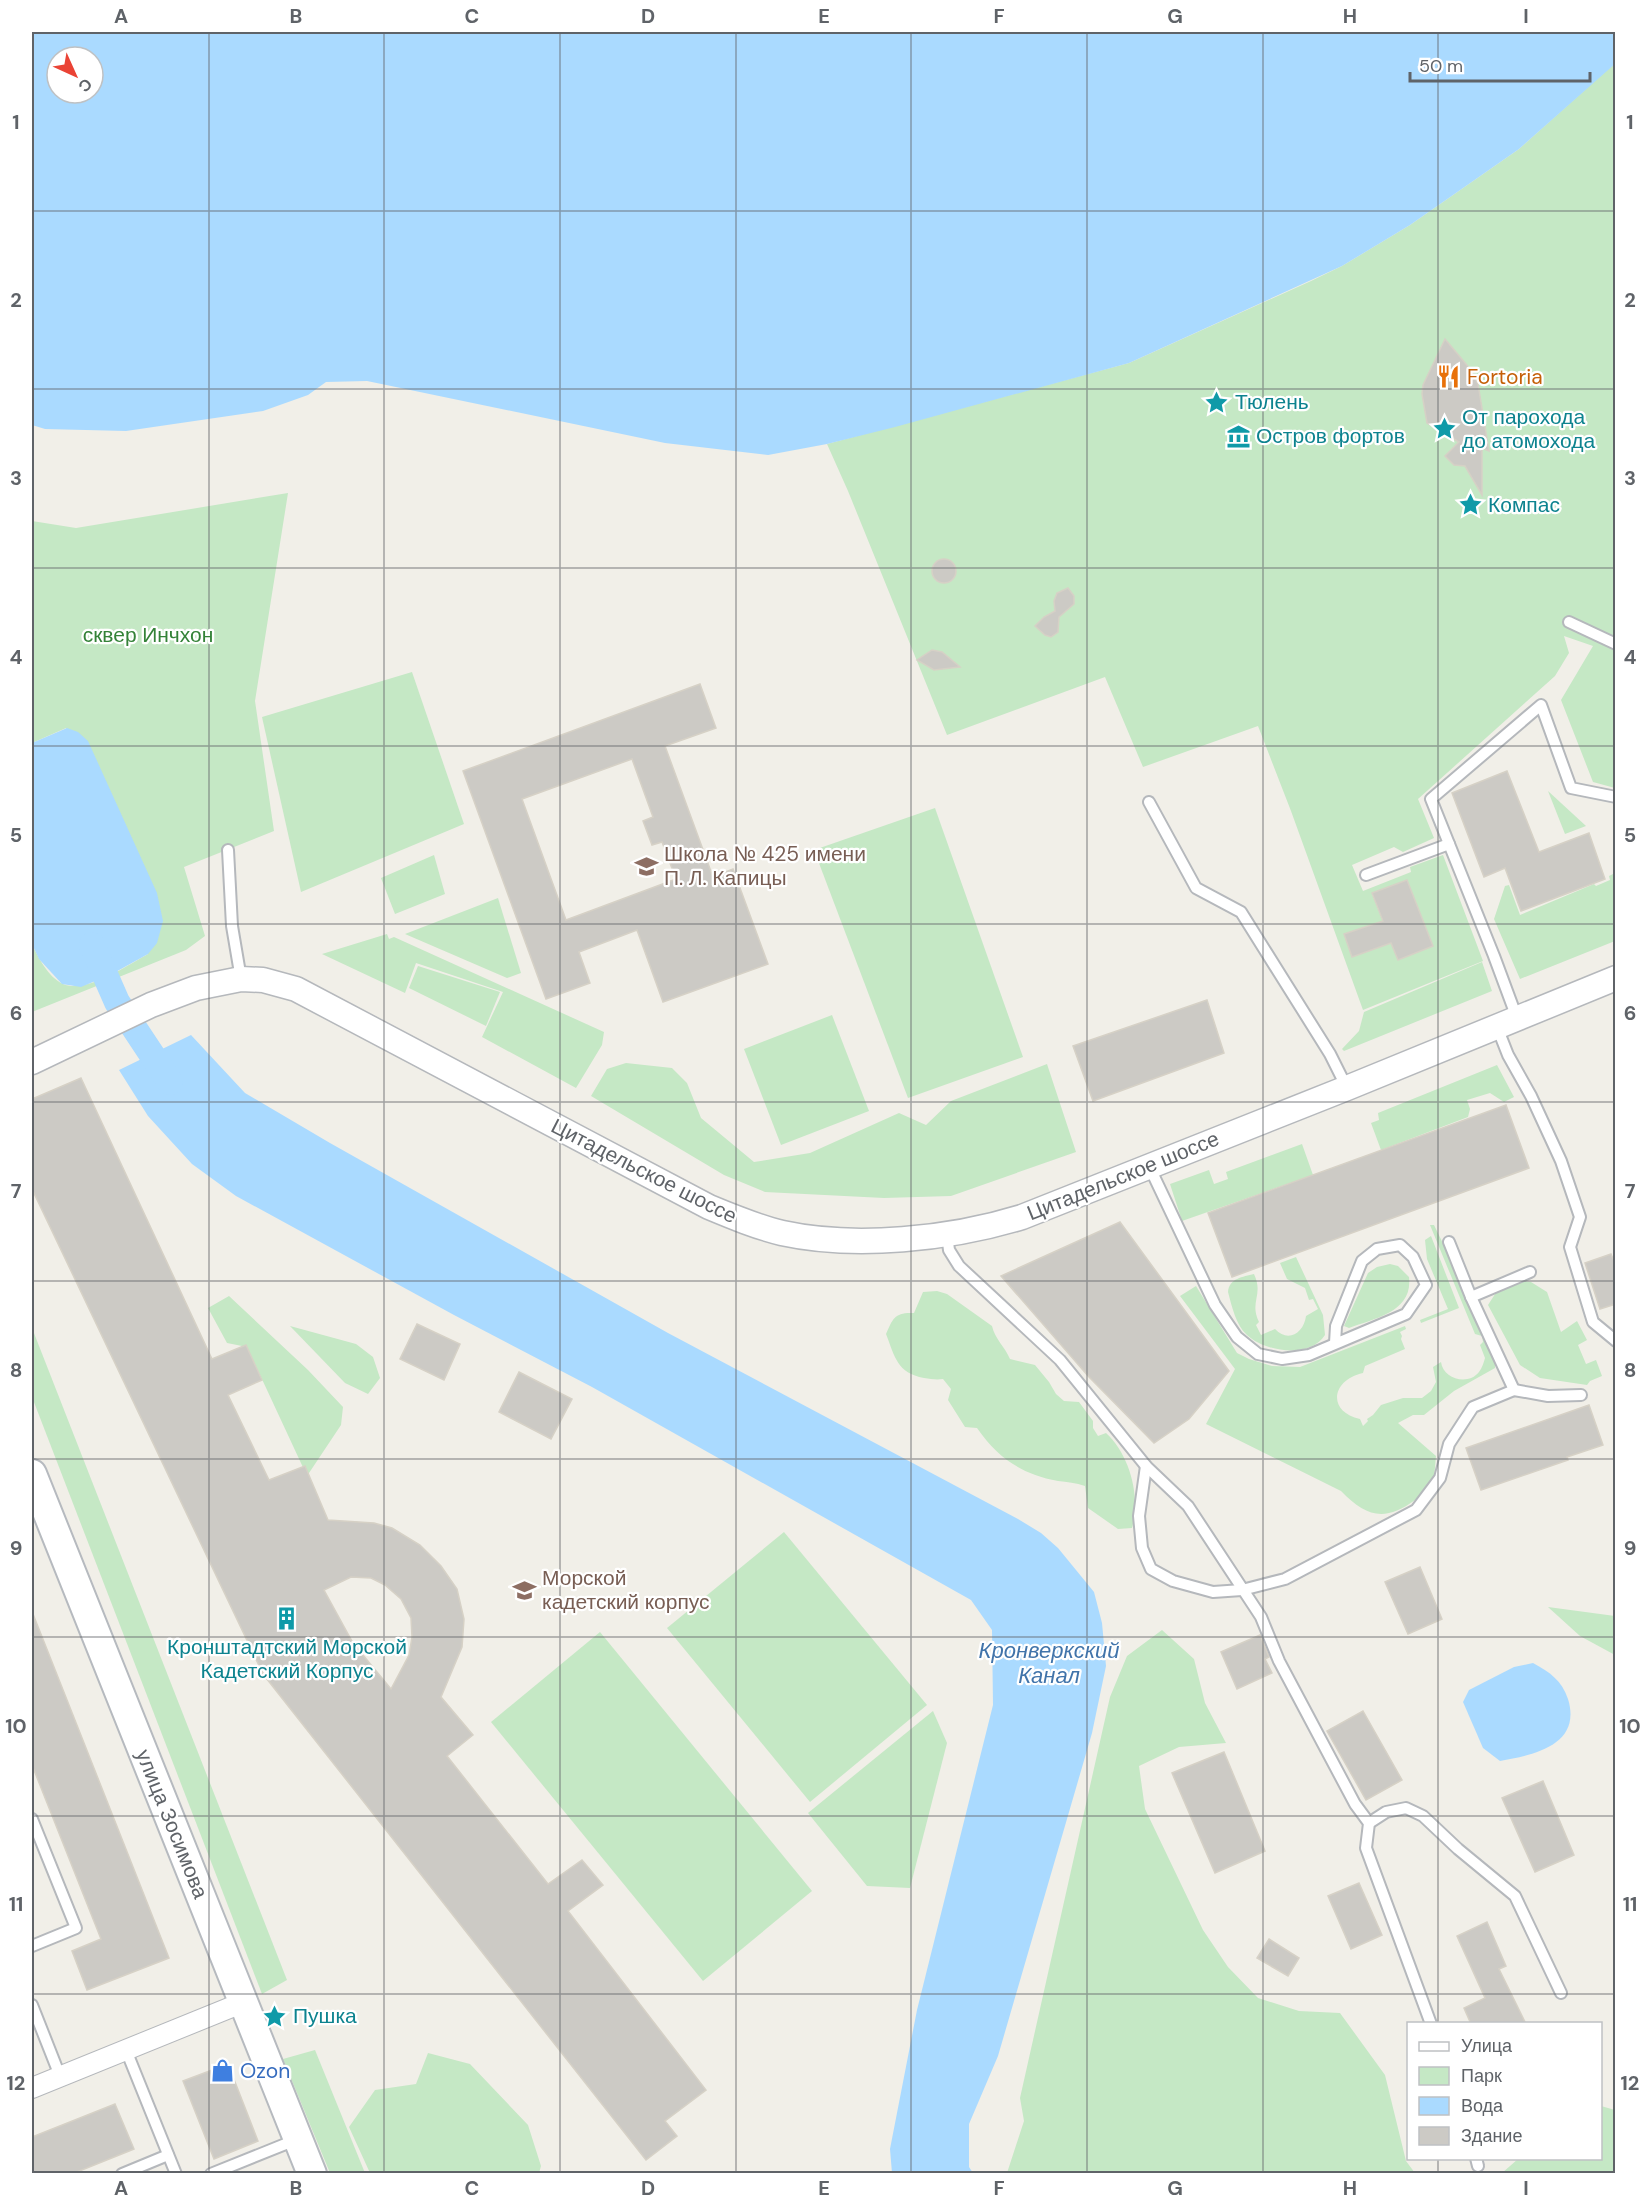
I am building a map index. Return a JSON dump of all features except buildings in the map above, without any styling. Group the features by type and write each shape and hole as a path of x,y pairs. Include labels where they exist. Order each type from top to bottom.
{"main road":[{"name":"улица Зосимова","path":"32,1474 312,2174"}],"street":[{"name":"Цитадельское шоссе","path":"32,1062 151,1005 196,988 241,979 263,980 296,989 688,1197 740,1220 784,1233 815,1238 882,1239 947,1235 985,1228 1022,1217 1616,978"},
{"path":"32,2088 244,2002"}],"lane":[{"path":"1569,622 1616,644"},
{"path":"1616,797 1571,788 1541,705 1431,799 1449,844 1507,1022 1508,1055 1531,1096 1560,1161 1580,1217 1570,1247 1593,1322 1616,1341"},
{"path":"1149,802 1196,888 1241,912 1330,1054 1347,1088"},
{"path":"1366,875 1449,844"},
{"path":"228,850 232,927 241,979"},
{"path":"1149,1166 1215,1305 1237,1337 1258,1354 1282,1359 1309,1355 1407,1314 1426,1286 1413,1257 1400,1245 1377,1249 1362,1261 1336,1326 1335,1343"},
{"path":"947,1235 949,1250 959,1266 1060,1360 1146,1466 1188,1506 1261,1617 1279,1661 1355,1804 1369,1823 1366,1848 1430,2022"},
{"path":"1449,1242 1471,1297 1514,1390"},
{"path":"1471,1297 1530,1272"},
{"path":"1146,1466 1139,1516 1142,1548 1151,1569 1173,1581 1213,1592 1242,1590 1285,1579 1416,1510 1440,1478 1449,1444 1473,1407 1514,1390 1548,1396 1581,1395"},
{"path":"1369,1823 1386,1812 1406,1808 1422,1816 1515,1896 1562,1993"},
{"path":"32,1819 76,1928 32,1946"},
{"path":"32,2005 60,2076"},
{"path":"126,2050 176,2174"},
{"path":"211,2174 298,2139"},
{"path":"122,2174 168,2155"}],"green space":[{"name":"Остров фортов","path":"1615,63 1615,788 1593,782 1561,700 1593,646 1564,636 1569,653 1555,676 1418,799 1434,838 1403,852 1394,847 1352,865 1363,891 1411,872 1410,867 1443,855 1483,961 1363,1010 1258,726 1143,767 1105,677 947,735 827,444 1129,363 1342,266 1410,225 1519,149","holes":["1407,880 1433,946 1398,960 1372,894"]},
{"name":"сквер Инчхон","path":"288,493 255,701 274,831 184,867 205,936 186,950 32,1012 32,944 48,972 63,984 72,986 95,982 107,977 148,954 66,728 32,743 32,521 76,528"},
{"path":"412,672 464,824 301,892 262,717"},
{"path":"1548,791 1586,826 1565,834"},
{"path":"935,808 1023,1057 908,1098 814,850"},
{"path":"434,855 445,894 395,914 381,878"},
{"path":"1615,873 1615,941 1520,979 1494,919 1505,886 1509,885 1520,915 1594,884 1596,886 1610,880 1609,876"},
{"path":"498,898 521,973 507,978 405,934"},
{"path":"387,934 389,939 394,937 604,1032 602,1045 576,1088 482,1037 503,992 416,963 405,993 322,954"},
{"path":"1482,962 1492,991 1344,1051 1342,1049 1359,1031 1364,1012"},
{"path":"418,966 500,992 486,1026 409,988"},
{"path":"832,1015 869,1111 781,1145 744,1049"},
{"path":"626,1063 672,1068 687,1083 701,1118 754,1162 810,1153 899,1113 926,1125 951,1101 1047,1064 1076,1152 951,1196 884,1198 765,1192 724,1175 591,1096 607,1069"},
{"path":"1497,1065 1514,1097 1504,1102 1490,1093 1467,1100 1470,1109 1468,1117 1381,1150 1371,1123 1379,1120 1378,1113"},
{"path":"1302,1144 1313,1175 1182,1221 1170,1184 1209,1170 1214,1184 1228,1179 1226,1172"},
{"path":"1430,1225 1434,1225 1495,1350 1495,1368 1454,1391 1424,1415 1413,1415 1398,1423 1436,1456 1433,1481 1424,1493 1394,1512 1376,1514 1359,1506 1341,1491 1206,1424 1235,1369 1180,1296 1196,1286 1237,1353 1272,1366 1300,1367 1405,1326 1406,1329 1400,1332 1405,1349 1365,1366 1363,1373 1344,1382 1339,1389 1338,1403 1342,1410 1360,1419 1363,1426 1381,1405 1403,1398 1422,1398 1431,1391 1436,1382 1433,1367 1441,1362 1446,1373 1457,1379 1469,1379 1474,1376 1480,1370 1485,1358 1480,1345 1483,1342 1482,1336 1475,1334"},
{"path":"1431,1236 1459,1308 1421,1323 1420,1320 1448,1309 1427,1259 1425,1240"},
{"path":"1296,1257 1323,1315 1325,1335 1309,1348 1287,1350 1265,1346 1243,1331 1233,1310 1228,1292 1229,1287 1237,1279 1254,1274 1258,1288 1255,1309 1259,1322 1256,1325 1261,1335 1275,1329 1285,1335 1295,1334 1302,1327 1306,1316 1318,1309 1313,1299 1309,1300 1305,1288 1287,1279 1280,1263"},
{"path":"1390,1264 1398,1266 1409,1277 1409,1289 1405,1298 1399,1306 1380,1317 1349,1328 1344,1326 1368,1273 1377,1267"},
{"path":"1521,1281 1531,1282 1547,1292 1561,1332 1577,1321 1587,1340 1578,1345 1586,1364 1596,1360 1602,1376 1590,1381 1587,1385 1540,1378 1520,1365 1488,1305 1497,1291"},
{"path":"937,1291 947,1294 992,1326 1010,1359 1035,1365 1056,1394 1064,1401 1079,1402 1093,1421 1093,1428 1098,1436 1106,1433 1114,1442 1127,1465 1134,1490 1132,1528 1118,1529 1088,1508 1085,1486 1045,1478 1012,1463 993,1448 977,1428 965,1427 948,1400 951,1389 943,1379 915,1376 902,1368 886,1334 888,1328 895,1317 914,1313 923,1292"},
{"path":"229,1296 308,1370 343,1407 341,1425 307,1476 247,1347 227,1343 208,1308"},
{"path":"290,1326 356,1344 373,1357 380,1378 368,1394 345,1383"},
{"path":"32,1328 287,1980 262,1994 32,1397"},
{"path":"784,1532 927,1705 810,1802 667,1628"},
{"path":"1548,1607 1615,1616 1615,1655 1580,1636"},
{"path":"1162,1630 1194,1659 1205,1703 1226,1743 1179,1747 1139,1766 1145,1809 1203,1930 1228,1967 1258,1998 1299,2011 1340,2013 1385,2075 1406,2161 1415,2173 1007,2173 1024,2121 1020,2098 1110,1697 1127,1656"},
{"path":"600,1632 812,1891 703,1981 491,1722"},
{"path":"933,1711 947,1743 910,1888 867,1886 808,1813"},
{"path":"315,2050 365,2173 330,2173 283,2059"},
{"path":"428,2053 470,2064 528,2125 541,2166 539,2173 370,2173 349,2127 375,2090 416,2084"},
{"path":"1602,2106 1615,2110 1615,2173 1502,2173 1517,2160 1602,2160"}],"water":[{"path":"32,32 1615,32 1616,63 1519,149 1410,225 1342,266 1129,363 895,427 827,444 768,455 665,443 367,381 326,382 308,395 263,411 126,431 45,429 32,425"},
{"path":"67,728 78,732 88,741 157,893 163,921 157,943 148,954 112,974 81,987 62,984 39,959 32,944 32,743"},
{"name":"Кронверкский Канал","path":"191,1035 245,1093 330,1143 668,1333 1041,1533 1058,1548 1094,1592 1102,1623 1106,1666 1092,1733 998,2056 969,2124 969,2167 973,2173 892,2173 890,2149 917,2010 993,1705 992,1630 971,1600 592,1387 236,1196 192,1164 148,1116 119,1070"},
{"path":"1533,1663 1555,1678 1562,1687 1568,1699 1570,1715 1568,1727 1562,1737 1540,1751 1500,1761 1483,1748 1463,1702 1469,1690 1514,1667"}],"waterway":[{"path":"92,945 117,1002 170,1082"}],"place":[{"name":"Fortoria","path":"1449,377"},
{"name":"Тюлень","path":"1217,402"},
{"name":"От парохода до атомохода","path":"1444,429"},
{"name":"Остров фортов","path":"1238,436"},
{"name":"Компас","path":"1470,505"},
{"name":"Школа № 425 имени П. Л. Капицы","path":"646,866"},
{"name":"Морской кадетский корпус","path":"524,1590"},
{"name":"Кронштадтский Морской Кадетский Корпус","path":"287,1619"},
{"name":"Пушка","path":"275,2016"},
{"name":"Ozon","path":"222,2071"}]}
